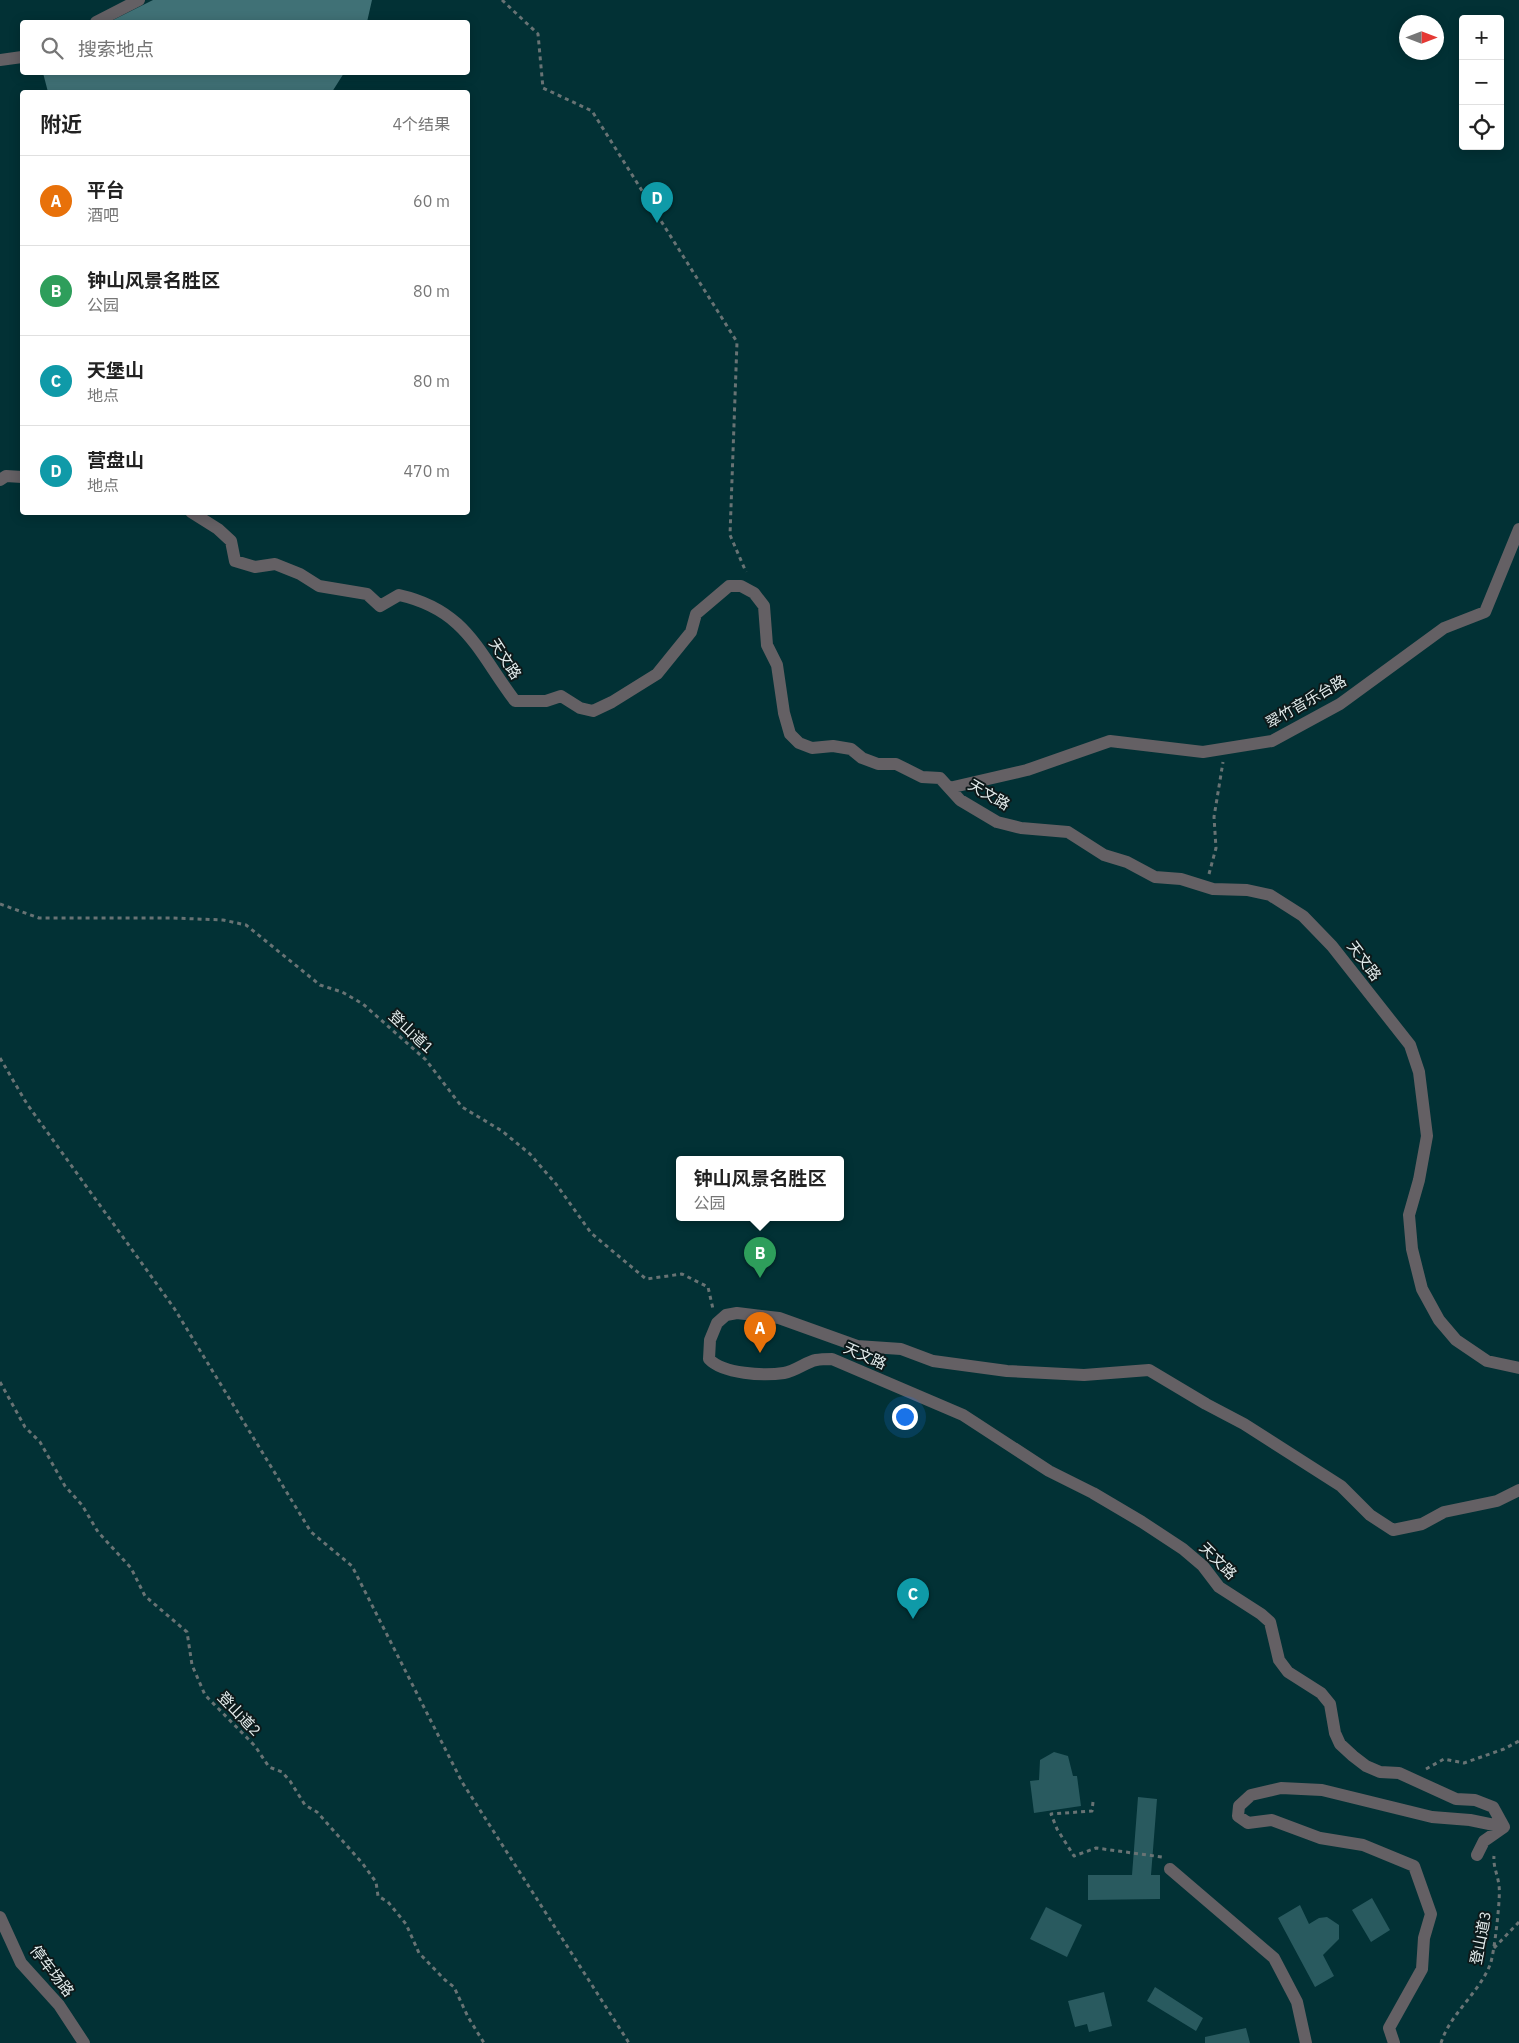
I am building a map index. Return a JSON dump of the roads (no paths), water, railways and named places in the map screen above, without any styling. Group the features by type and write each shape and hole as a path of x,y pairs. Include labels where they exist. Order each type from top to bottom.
{"lane":[{"path":"100,20 139,0"},
{"path":"0,60 20,57"},
{"path":"0,480 6,476 20,477"},
{"name":"天文路","path":"196,515 218,529 231,541 235,561 255,567 275,564 300,574 319,586 367,594 380,606 399,596 424,601 455,621 479,646 514,701 546,701 561,696 580,708 593,712 657,674 691,632 696,614 729,586 741,586 754,592 764,606 768,645 777,665 786,720 790,734 799,743 812,748 833,746 851,749 862,758 878,764 896,764 922,777 940,778 960,800 997,822 1021,828 1068,832 1104,856 1127,862 1155,877 1181,878 1213,889 1247,890 1270,895 1303,916 1332,946 1410,1045 1419,1072 1427,1136 1419,1180 1409,1215 1412,1249 1422,1289 1439,1320 1456,1340 1487,1360 1519,1368"},
{"name":"翠竹音乐台路","path":"949,788 1027,770 1110,741 1203,752 1272,741 1340,704 1444,628 1485,612 1519,529"},
{"name":"天文路","path":"1504,1827 1493,1807 1475,1800 1456,1799 1399,1773 1380,1772 1366,1766 1353,1756 1340,1744 1335,1733 1330,1704 1321,1693 1288,1672 1279,1660 1270,1622 1261,1614 1218,1587 1203,1566 1182,1549 1142,1522 1093,1493 1050,1471 963,1416 832,1359 815,1360 806,1366 784,1373 753,1374 716,1366 709,1359 710,1340 717,1323 726,1315 737,1313 779,1318 857,1346 900,1348 933,1361 1007,1371 1084,1375 1149,1370 1244,1424 1341,1486 1370,1515 1392,1530 1422,1524 1444,1512 1497,1501 1519,1490"},
{"path":"1394,2043 1389,2028 1422,1969 1424,1938 1431,1914 1414,1866 1363,1845 1320,1838 1272,1820 1248,1823 1238,1816 1239,1806 1251,1795 1281,1788 1322,1790 1432,1817 1470,1820 1504,1827"},
{"path":"1477,1855 1484,1841 1504,1827"},
{"path":"1170,1869 1274,1958 1297,2002 1306,2043"},
{"name":"停车场路","path":"0,1916 21,1964 59,2005 84,2043"}],"place":[{"name":"营盘山","path":"657,223"},
{"name":"钟山风景名胜区","path":"760,1278"},
{"name":"平台","path":"760,1353"},
{"name":"天堡山","path":"913,1619"}]}
